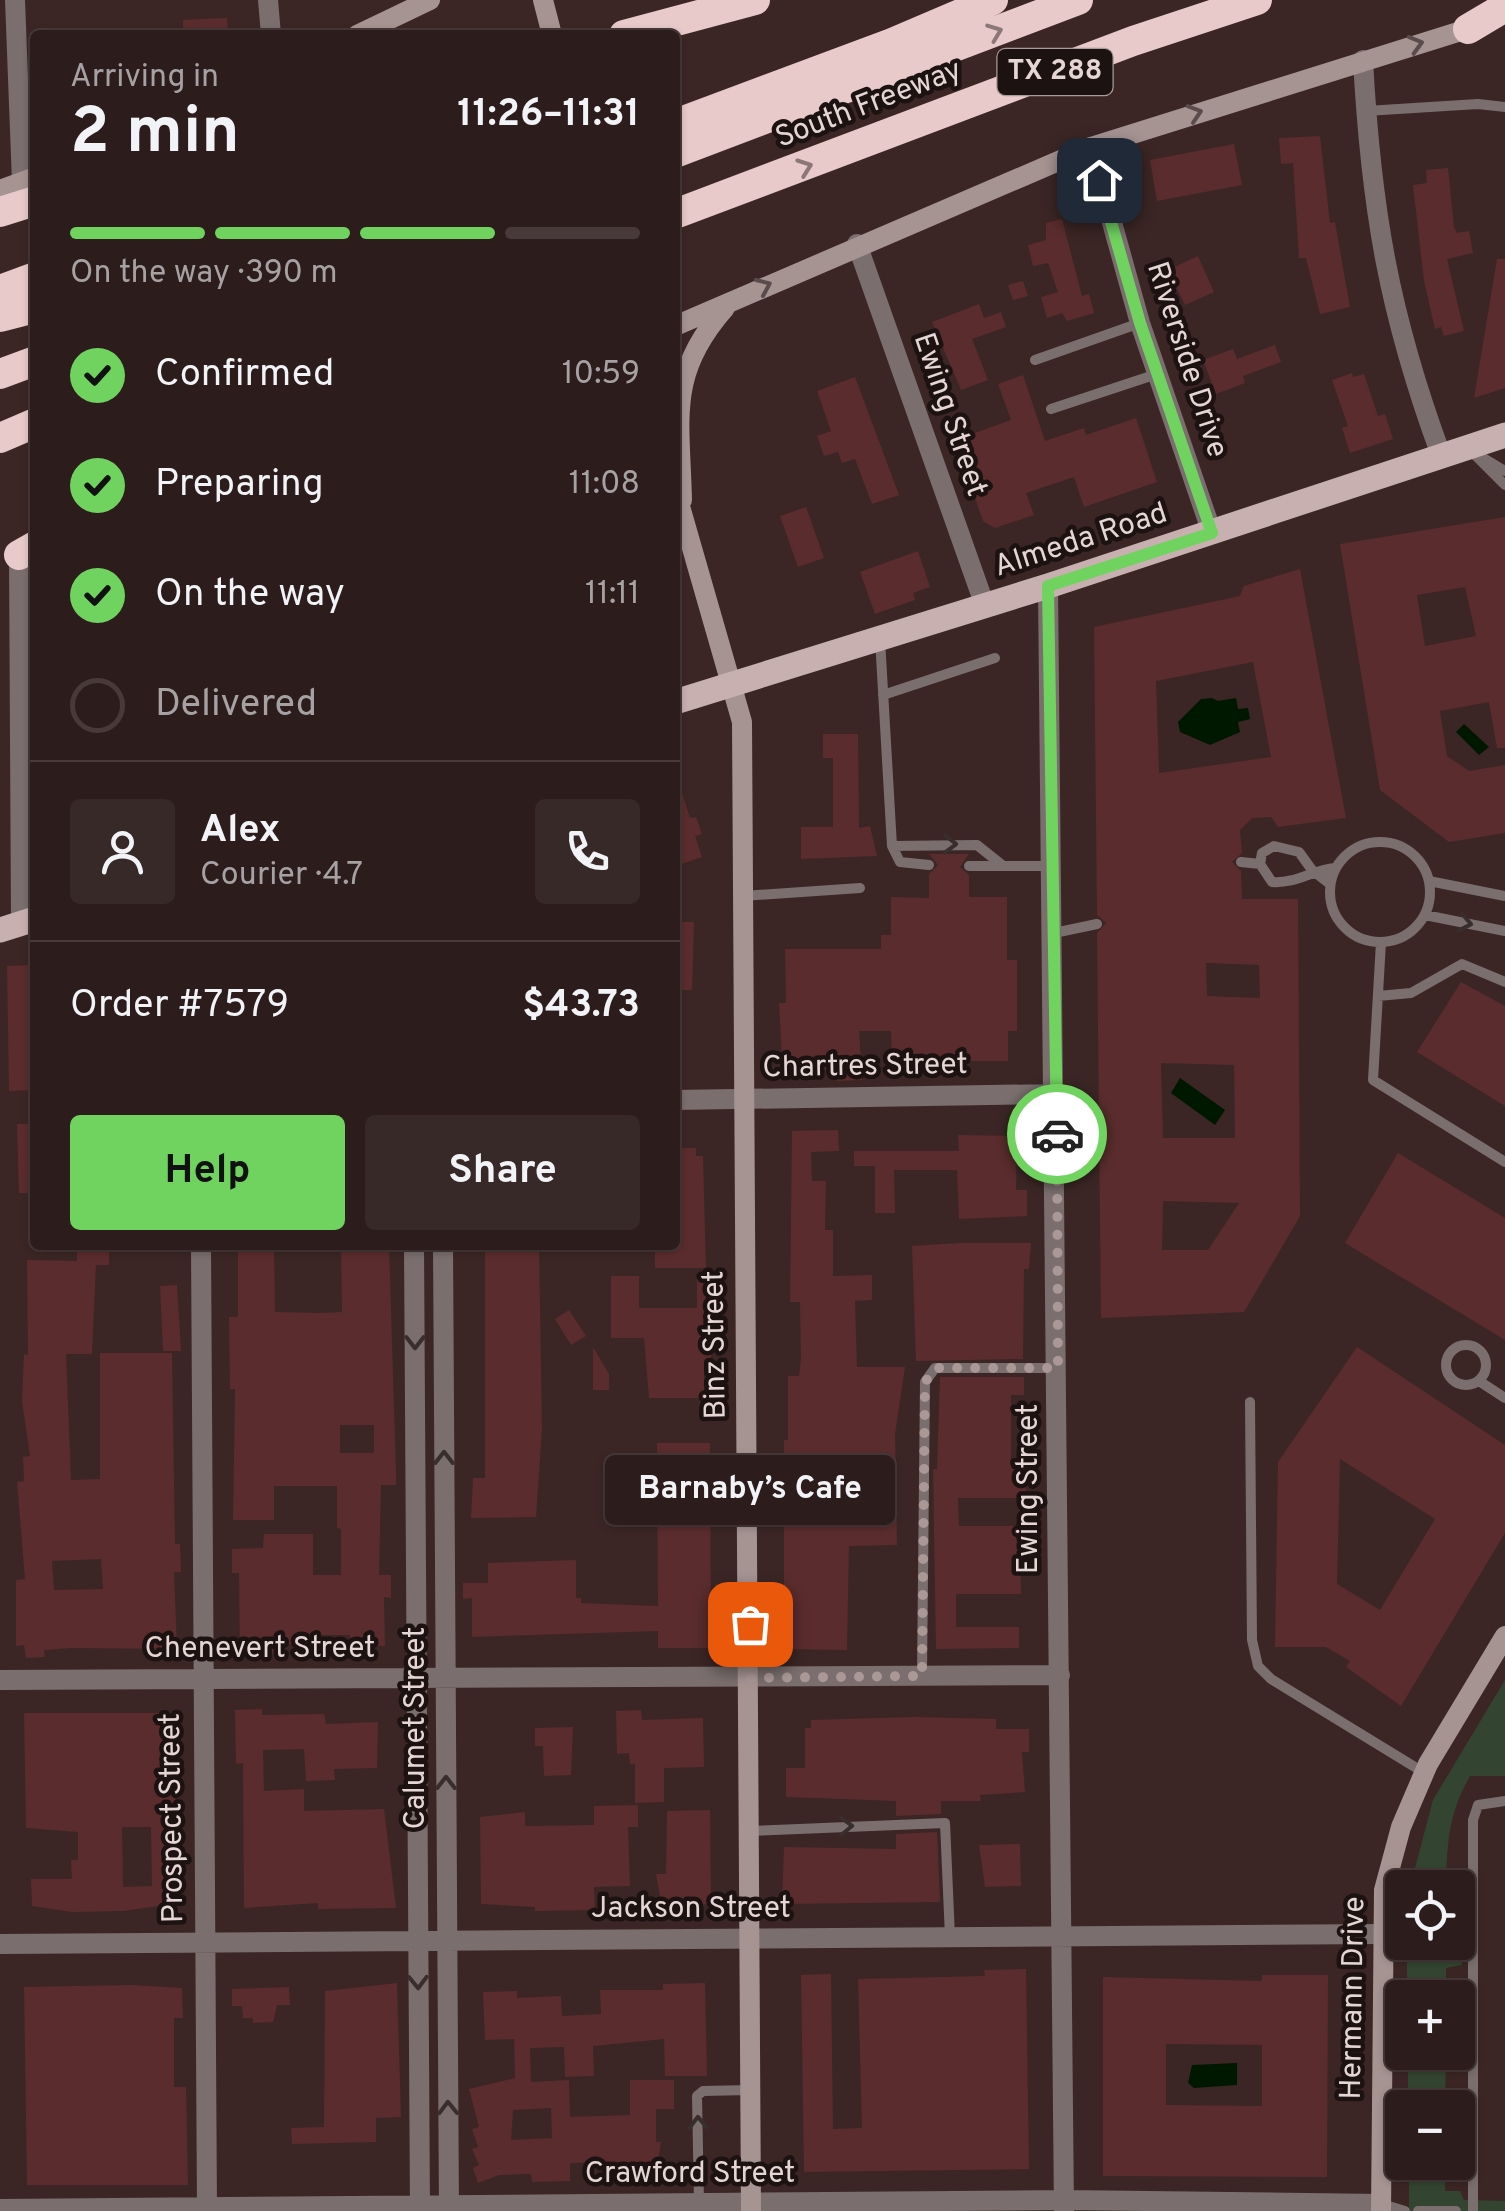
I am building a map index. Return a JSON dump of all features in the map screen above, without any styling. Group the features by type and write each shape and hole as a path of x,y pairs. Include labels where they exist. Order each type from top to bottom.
{"highway":[{"path":"643,30 758,0"},
{"path":"680,30 758,0"},
{"path":"680,122 892,44 993,0"},
{"path":"680,151 1078,0"},
{"name":"South Freeway","path":"680,215 1133,41 1257,0"},
{"path":"1468,29 1505,7"},
{"path":"680,102 807,58 892,44"},
{"path":"0,212 30,188"},
{"path":"0,290 30,278"},
{"path":"0,317 30,309"},
{"path":"0,374 30,363"},
{"path":"0,438 30,425"},
{"path":"0,454 30,444"}],"main road":[{"path":"367,30 430,0"},
{"path":"543,0 551,30"},
{"path":"680,324 857,244 1091,147 1505,17"},
{"path":"0,190 30,187"},
{"name":"Binz Street","path":"680,426 681,389 689,355 732,300"},
{"name":"Almeda Road","path":"680,700 1048,586 1505,435"},
{"name":"Binz Street","path":"680,506 742,722 751,1678 751,2207"},
{"name":"Hermann Drive","path":"1389,1870 1401,1828 1424,1772 1505,1636"},
{"name":"Hermann Drive","path":"1381,2208 1391,1960"}],"street":[{"path":"15,0 30,175"},
{"path":"268,0 271,30"},
{"path":"1363,60 1374,216 1391,304 1440,455"},
{"name":"Riverside Drive","path":"1091,147 1140,323 1212,533"},
{"name":"Ewing Street","path":"857,244 985,606"},
{"path":"19,924 15,711 22,553"},
{"name":"Ewing Street","path":"1048,586 1057,1094 1064,2206"},
{"name":"Chartres Street","path":"680,1100 1057,1094"},
{"name":"Prospect Street","path":"201,1250 207,2209"},
{"name":"Calumet Street","path":"414,1250 420,2208"},
{"name":"Calumet Street","path":"443,1250 449,2208"},
{"name":"Chenevert Street","path":"0,1680 1060,1674"},
{"name":"Jackson Street","path":"0,1944 1385,1934"},
{"name":"Crawford Street","path":"0,2209 699,2204 1381,2208"}],"lane":[{"path":"1366,112 1478,104 1505,107"},
{"path":"1035,360 1140,323"},
{"path":"1051,409 1157,374"},
{"path":"1467,448 1505,471"},
{"path":"1467,448 1505,485"},
{"path":"880,638 892,846 900,862 929,865"},
{"path":"884,695 995,658"},
{"path":"1378,841 1411,852 1429,881 1425,914 1407,934 1382,942 1348,931 1337,918 1330,884 1335,868 1361,844 1378,841"},
{"path":"892,846 977,845 1002,865"},
{"path":"1330,884 1312,870 1299,852 1286,846 1274,846 1262,854 1260,864 1272,882 1296,882 1312,870 1335,868"},
{"path":"1241,862 1260,864"},
{"path":"969,866 1052,866"},
{"path":"1429,881 1505,896"},
{"path":"743,896 860,888"},
{"path":"1425,914 1505,930"},
{"path":"1054,933 1097,924"},
{"path":"1382,942 1373,1080 1505,1162"},
{"path":"1378,996 1412,992 1462,964 1505,982"},
{"path":"1469,1345 1481,1351 1486,1363 1479,1381 1466,1385 1450,1376 1446,1364 1456,1348 1469,1345"},
{"path":"922,1676 925,1382 936,1368 1058,1368"},
{"path":"1479,1381 1505,1398"},
{"path":"1250,1402 1252,1640 1258,1666 1271,1679 1424,1772"},
{"path":"1473,1870 1473,1820 1478,1805 1505,1801"},
{"path":"749,1831 946,1823 950,1937"},
{"path":"1472,1960 1474,2211"},
{"path":"699,2204 697,2096 703,2091 750,2090"},
{"path":"1381,2208 1405,2211"},
{"path":"1418,2211 1456,2211"}],"shaded area":[{"path":"1236,698 1238,709 1248,708 1250,719 1238,722 1240,732 1210,745 1180,732 1178,722 1201,699"},
{"path":"1464,724 1489,747 1479,755 1456,732"},
{"path":"1180,1078 1225,1110 1215,1125 1171,1093"},
{"path":"1505,1680 1505,1776 1470,1776 1450,1830 1447,1870 1414,1870 1433,1800"},
{"path":"1407,1960 1462,1960 1462,1965 1446,1968 1446,1980 1407,1980"},
{"path":"1237,2063 1237,2085 1194,2088 1188,2083 1192,2065"},
{"path":"1408,2070 1446,2070 1445,2090 1408,2090"},
{"path":"1409,2180 1445,2180 1445,2191 1460,2191 1464,2200 1505,2201 1505,2211 1409,2211"}],"building":[{"path":"227,18 228,30 183,30 183,20"},
{"path":"1320,136 1330,223 1335,222 1350,307 1320,314 1306,258 1299,258 1293,163 1281,164 1279,138"},
{"path":"1234,144 1242,185 1157,201 1150,160"},
{"path":"1448,168 1454,227 1457,233 1469,231 1473,253 1447,259 1464,331 1444,336 1441,327 1435,329 1424,281 1413,185 1427,183 1426,170"},
{"path":"1062,219 1082,296 1089,294 1094,313 1067,321 1062,313 1047,318 1041,297 1058,292 1048,263 1033,266 1028,245 1046,240 1046,223"},
{"path":"1198,256 1214,292 1185,305 1168,270"},
{"path":"1497,259 1505,259 1505,388 1474,398"},
{"path":"1023,281 1028,296 1013,300 1008,285"},
{"path":"979,304 984,318 1001,312 1006,327 972,339 988,380 961,390 932,322"},
{"path":"1275,345 1281,362 1243,376 1245,383 1216,394 1203,360 1233,349 1237,359"},
{"path":"1352,373 1353,377 1364,374 1378,416 1385,414 1393,439 1350,453 1342,428 1348,426 1332,380"},
{"path":"1023,375 1045,441 1084,428 1086,435 1136,418 1157,482 1084,507 1074,477 1026,493 1034,515 995,528 983,521 955,440 1011,420 998,384"},
{"path":"855,377 899,495 872,504 855,459 842,463 838,452 824,456 817,436 831,431 817,391"},
{"path":"806,507 824,558 798,567 780,516"},
{"path":"1505,517 1505,748 1497,748 1489,702 1440,711 1447,756 1469,771 1505,765 1505,833 1449,842 1380,790 1340,544","holes":["1465,587 1476,636 1425,646 1417,595"]},
{"path":"918,551 930,587 913,593 915,600 875,614 860,572"},
{"path":"1300,569 1346,818 1278,827 1271,817 1252,818 1240,830 1242,853 1232,862 1241,871 1242,899 1298,899 1300,1216 1244,1312 1101,1318 1097,933 1106,923 1097,915 1094,627 1240,596 1244,586","holes":["1253,662 1271,757 1159,773 1156,681","1206,963 1259,965 1260,998 1207,996","1161,1063 1234,1065 1235,1138 1163,1138","1163,1201 1239,1203 1208,1250 1162,1250"]},
{"path":"823,734 858,734 859,828 870,826 877,856 801,859 801,827 833,827 833,758 823,758"},
{"path":"680,786 690,818 696,817 702,834 695,836 702,857 680,864"},
{"path":"929,854 969,854 960,867 969,875 969,897 1007,897 1007,960 1017,960 1017,1031 1008,1031 1008,1061 892,1061 891,1031 859,1031 862,1080 837,1081 836,1069 783,1073 779,1003 786,1003 785,949 881,949 881,935 891,935 891,897 929,898 929,874 938,865"},
{"path":"680,922 694,922 692,990 680,990"},
{"path":"30,965 30,1090 9,1091 7,966"},
{"path":"1461,982 1505,1006 1505,1106 1417,1052"},
{"path":"17,1124 30,1124 30,1193 19,1193"},
{"path":"838,1130 839,1151 811,1152 812,1181 826,1181 825,1230 833,1230 833,1276 872,1275 872,1300 855,1301 857,1367 905,1367 895,1434 897,1545 849,1546 847,1650 784,1649 784,1440 788,1440 788,1376 799,1376 801,1358 800,1302 790,1302 792,1131"},
{"path":"958,1135 1017,1136 1016,1190 1027,1190 1027,1216 959,1219 957,1170 894,1170 895,1213 875,1213 875,1166 854,1166 854,1151 959,1151"},
{"path":"680,1148 696,1148 696,1156 703,1156 706,1268 655,1268 655,1250 680,1250"},
{"path":"1398,1153 1505,1218 1505,1340 1345,1243"},
{"path":"1031,1243 1029,1269 1024,1269 1023,1359 916,1361 912,1246"},
{"path":"77,1250 109,1250 109,1265 96,1265 92,1354 66,1354 71,1480 100,1479 100,1353 172,1353 175,1544 180,1544 181,1572 174,1572 177,1649 71,1648 44,1650 45,1657 26,1658 24,1645 16,1646 16,1580 25,1579 17,1482 24,1481 23,1457 30,1456 22,1401 24,1354 28,1355 27,1260 77,1261","holes":["101,1559 103,1589 54,1590 52,1561"]},
{"path":"238,1250 274,1250 275,1312 319,1313 342,1312 341,1250 389,1250 396,1485 381,1485 379,1575 391,1575 391,1598 384,1597 385,1646 350,1645 350,1635 313,1635 313,1645 286,1644 287,1654 240,1653 239,1573 232,1573 232,1549 263,1548 264,1534 313,1534 313,1575 341,1575 341,1529 337,1528 337,1486 274,1486 274,1520 233,1520 235,1389 230,1389 229,1317 238,1317","holes":["340,1425 374,1425 374,1453 340,1453"]},
{"path":"485,1250 539,1250 542,1428 536,1517 471,1518 473,1478 485,1478"},
{"path":"697,1272 711,1272 711,1366 705,1366 704,1398 649,1398 644,1338 611,1338 611,1276 639,1276 639,1308 697,1308"},
{"path":"177,1285 181,1351 163,1351 160,1286"},
{"path":"569,1310 586,1336 571,1345 555,1319"},
{"path":"593,1347 609,1374 609,1390 593,1390"},
{"path":"1357,1347 1505,1445 1505,1533 1401,1706 1346,1667 1350,1661 1326,1647 1275,1647 1278,1462","holes":["1340,1459 1435,1519 1380,1610 1337,1584"]},
{"path":"940,1377 1024,1377 1024,1395 1011,1395 1011,1469 1025,1469 1026,1498 958,1498 959,1526 1020,1526 1021,1594 956,1594 956,1627 1019,1627 1019,1648 936,1649 933,1469 937,1469"},
{"path":"657,1443 710,1443 711,1648 658,1648 658,1631 472,1637 472,1598 463,1599 463,1583 488,1583 488,1563 576,1560 576,1598 581,1598 581,1603 658,1606"},
{"path":"262,1709 262,1715 324,1714 326,1724 378,1722 377,1768 334,1769 335,1780 306,1781 304,1749 263,1750 264,1791 304,1789 304,1811 384,1809 396,1908 318,1909 318,1903 244,1908 243,1763 236,1764 235,1710"},
{"path":"641,1710 642,1720 703,1718 704,1767 664,1768 664,1802 635,1803 635,1764 630,1764 629,1753 617,1754 616,1711"},
{"path":"24,1713 169,1713 176,1826 168,1826 173,1904 123,1911 72,1912 32,1906 31,1879 72,1879 71,1860 78,1860 78,1832 26,1828","holes":["122,1827 151,1827 152,1886 123,1887"]},
{"path":"996,1719 996,1729 1029,1729 1029,1752 1022,1752 1025,1792 980,1795 981,1801 941,1801 941,1814 896,1816 896,1801 786,1797 786,1768 805,1768 805,1728 811,1728 811,1720"},
{"path":"573,1727 571,1775 544,1776 543,1746 535,1746 535,1728"},
{"path":"638,1805 638,1827 628,1827 630,1886 594,1887 595,1910 535,1911 535,1907 481,1904 480,1817 525,1812 525,1826 594,1825 594,1806"},
{"path":"710,1810 711,1904 662,1907 656,1874 666,1874 667,1811"},
{"path":"937,1832 940,1902 782,1904 784,1847 896,1849 896,1834"},
{"path":"1020,1844 1021,1886 985,1887 979,1845"},
{"path":"1026,1969 1029,2169 804,2172 801,1975 831,1974 833,2129 862,2128 858,1979 985,1976 984,1970"},
{"path":"1262,1975 1328,1975 1327,2177 1103,2176 1103,1977 1262,1981","holes":["1166,2044 1262,2045 1262,2106 1166,2105"]},
{"path":"397,1983 401,2117 376,2118 376,2142 292,2144 291,2128 324,2127 325,1991"},
{"path":"705,1983 707,2076 665,2076 664,2039 593,2046 594,2076 565,2077 564,2047 530,2048 531,2082 569,2080 570,2117 630,2115 630,2080 674,2080 674,2109 656,2109 656,2142 661,2142 655,2181 629,2180 630,2162 570,2163 570,2181 532,2182 531,2174 499,2175 478,2183 473,2168 479,2165 472,2149 478,2147 472,2129 479,2127 469,2089 515,2078 514,2039 485,2040 483,1992 517,1991 517,1998 561,1996 562,2016 601,2014 600,1990 663,1990 663,1984","holes":["551,2108 552,2138 511,2140 513,2110"]},
{"path":"24,1987 182,1988 183,2018 174,2018 174,2087 186,2087 188,2185 27,2185"},
{"path":"289,1987 290,2005 277,2005 273,2022 253,2023 253,2018 243,2018 242,2006 232,2006 232,1989"}],"way so far":[{"path":"750,1624 751,1678 922,1676 925,1382 936,1368 1058,1368 1057,1134"}],"place":[{"name":"Barnaby’s Cafe","path":"750,1624"}],"route":[{"path":"1057,1134 1048,586 1212,533 1140,323 1099,180"}]}
